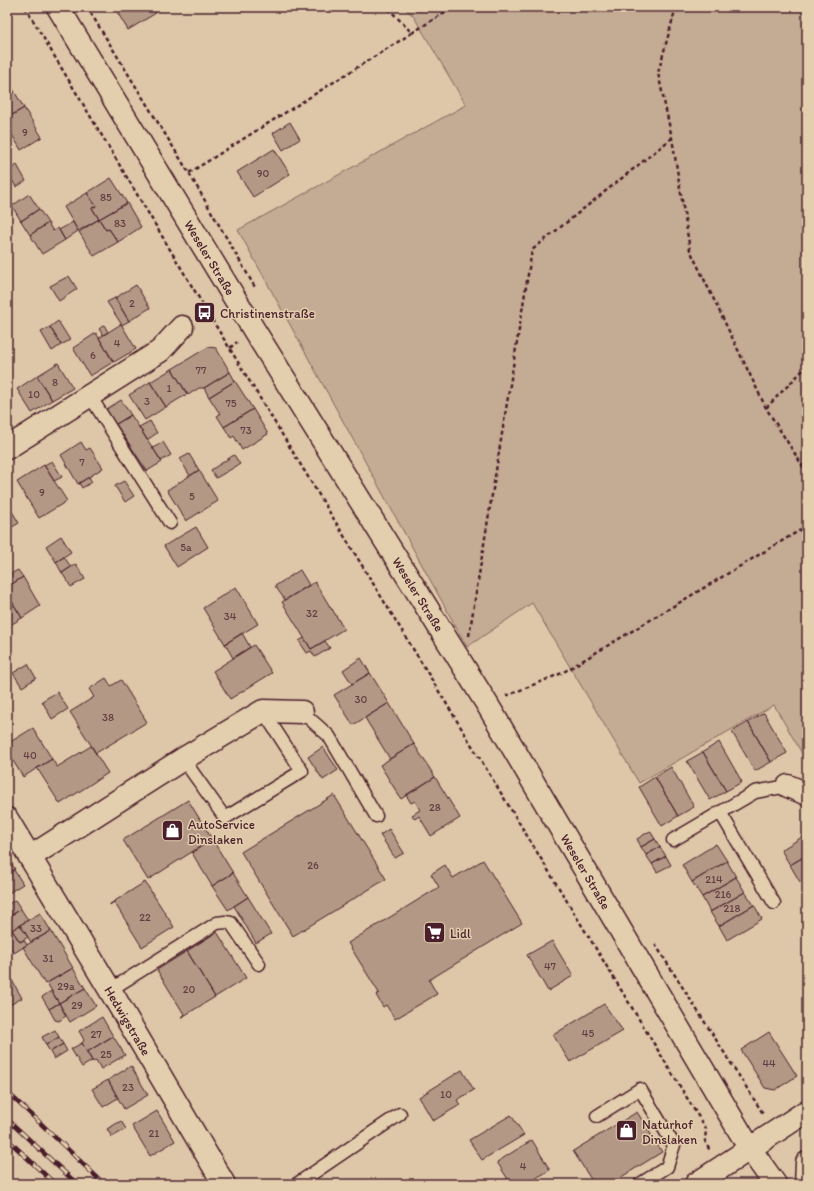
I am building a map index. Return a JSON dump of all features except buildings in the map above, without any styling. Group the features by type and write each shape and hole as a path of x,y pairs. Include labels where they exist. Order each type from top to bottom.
{"main road":[{"name":"Weseler Straße","path":"58,7 254,330 487,704 750,1148 775,1184"},
{"path":"7,448 160,351 182,327"},
{"path":"30,858 184,759 264,711 302,712"},
{"name":"Hedwigstraße","path":"7,819 224,1184"},
{"path":"696,1184 807,1111"},
{"path":"806,1184 807,1163"}],"lane":[{"path":"90,396 170,523"},
{"path":"184,759 225,818 302,770 264,711"},
{"path":"302,712 329,736 376,816"},
{"path":"672,840 755,792 798,790"},
{"path":"720,812 774,903"},
{"path":"110,990 217,923 231,923 259,964"},
{"path":"597,1116 640,1089 674,1145 667,1167 640,1184"},
{"path":"297,1184 400,1114"}],"path":[{"path":"25,7 212,319 706,1129 704,1141 720,1169"},
{"path":"387,7 412,33"},
{"path":"188,173 453,7"},
{"path":"676,7 658,73 672,138 690,250 766,408 807,473"},
{"path":"452,650 467,647 532,250 672,138"},
{"path":"766,408 807,366"},
{"path":"487,704 562,673 807,526"}],"shaded area":[{"path":"404,7 807,7 807,762 774,705 639,783 532,603 467,647 238,230 466,105 414,17"}],"railway":[{"path":"7,1092 104,1184"},
{"path":"7,1119 77,1184"},
{"path":"7,1139 55,1184"}],"place":[{"name":"Christinenstraße","path":"204,313"},
{"name":"AutoService Dinslaken","path":"172,831"},
{"name":"Lidl","path":"435,933"},
{"name":"Naturhof Dinslaken","path":"627,1131"}]}
